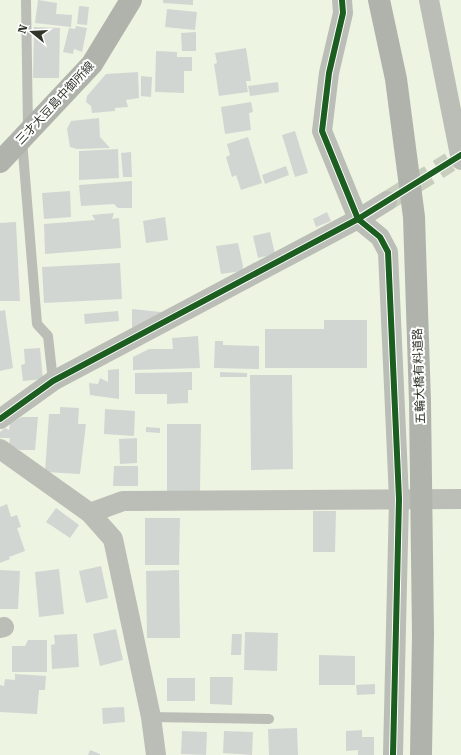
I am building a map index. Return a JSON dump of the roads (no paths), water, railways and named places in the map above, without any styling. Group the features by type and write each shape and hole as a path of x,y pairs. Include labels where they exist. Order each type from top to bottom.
{"main road":[{"name":"三才大豆島中御所線","path":"0,162 92,64 131,0"},
{"name":"五輪大橋有料道路","path":"379,0 396,79 414,216 420,402 423,627 421,755"}],"street":[{"path":"342,0 342,13 329,73 322,131 358,219 380,237 388,252 399,499 393,755"},
{"path":"428,0 458,158"},
{"path":"0,419 53,381 358,219 387,201"},
{"path":"0,449 90,513 113,540 151,717 156,755"},
{"path":"90,513 123,501 461,499"}],"lane":[{"path":"26,0 25,136 37,324 48,336 53,381"},
{"path":"151,717 269,719"}],"tunnel":[{"path":"387,201 450,162"}]}
